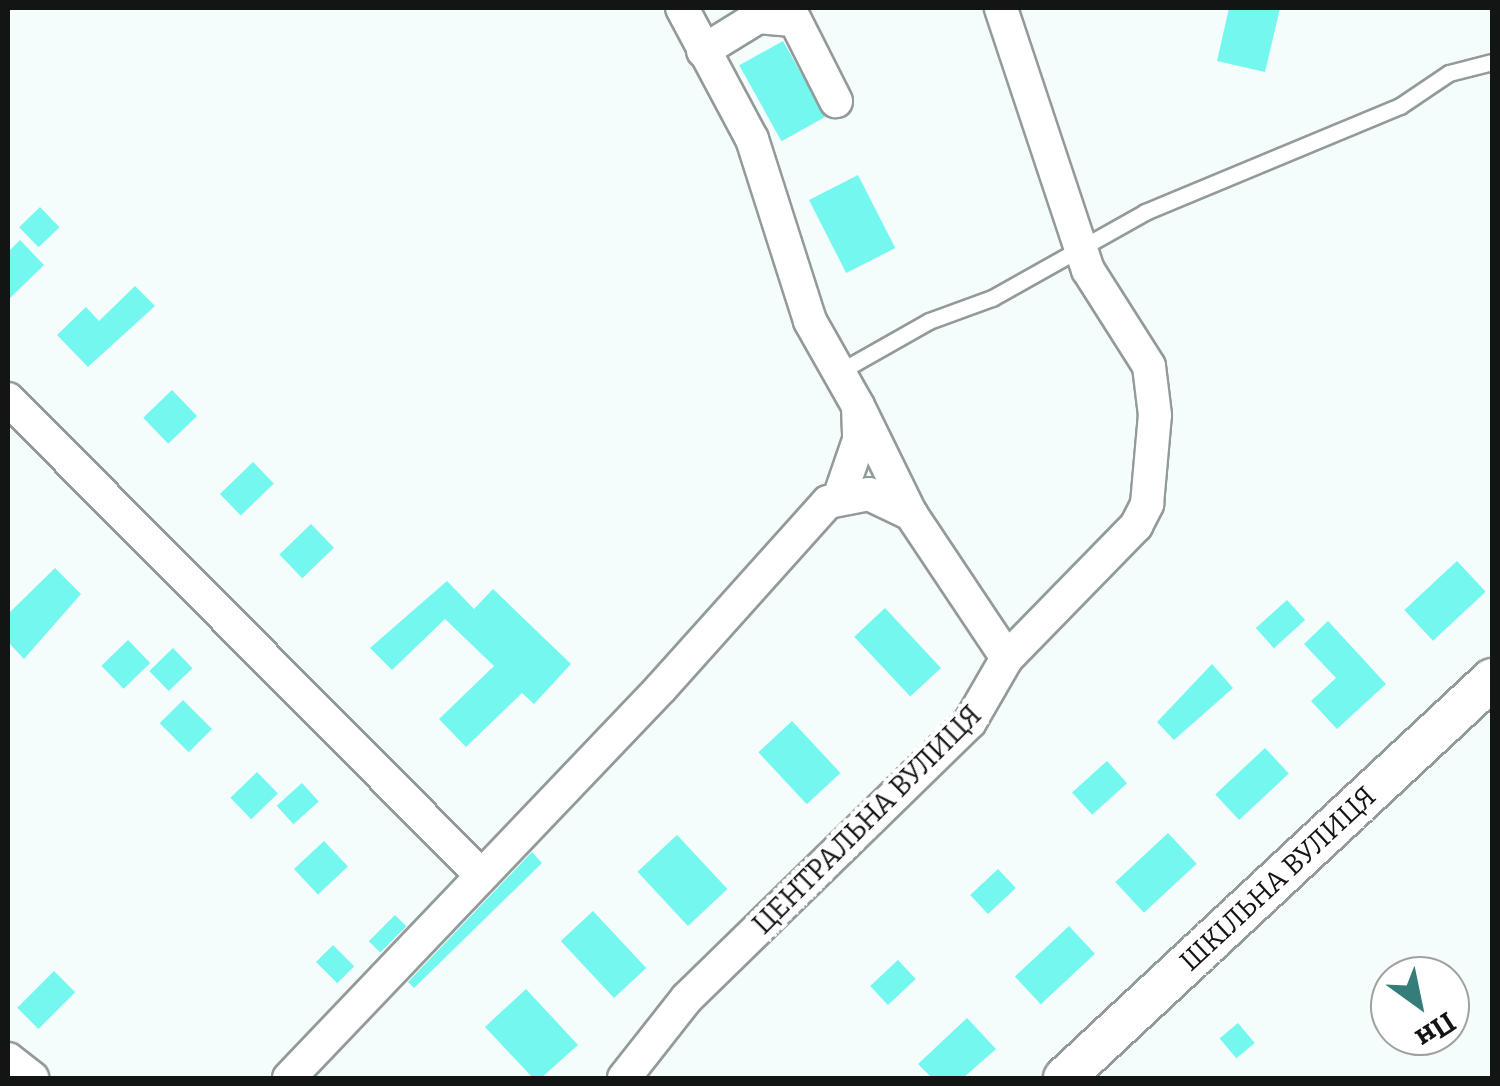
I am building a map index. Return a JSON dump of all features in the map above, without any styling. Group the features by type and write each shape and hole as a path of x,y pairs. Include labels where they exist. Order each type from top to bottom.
{"street":[{"path":"682,8 752,138 810,320 911,514 1007,658"},
{"name":"ЦЕНТРАЛЬНА ВУЛИЦЯ","path":"624,1078 687,998 970,722 1007,658 1136,526 1147,504 1154,415 1149,366 1080,247 1023,57 1001,8"},
{"path":"703,51 758,17 795,20 836,101"},
{"path":"8,399 480,874"},
{"path":"839,498 859,440 858,406"},
{"path":"288,1078 661,688 809,519 839,498 869,494 911,514"},
{"name":"ШКІЛЬНА ВУЛИЦЯ","path":"1064,1078 1492,679"},
{"path":"8,1059 32,1078"}],"lane":[{"path":"839,372 1146,212 1400,106 1449,72 1492,62"}],"building":[{"path":"1229,8 1280,8 1265,72 1217,61"},
{"path":"783,41 825,117 781,141 739,65"},
{"path":"858,175 895,248 846,273 809,200"},
{"path":"40,207 59,227 39,247 19,227"},
{"path":"20,240 44,265 8,300 8,252"},
{"path":"135,286 155,306 88,367 57,335 86,307 99,321"},
{"path":"172,390 197,416 168,444 143,418"},
{"path":"253,462 274,484 241,516 220,494"},
{"path":"311,524 334,548 302,578 279,555"},
{"path":"1457,561 1486,592 1433,641 1404,610"},
{"path":"55,568 81,594 24,659 8,642 8,614"},
{"path":"447,581 474,609 493,589 571,664 534,704 522,693 466,747 439,719 494,666 445,619 392,670 370,648"},
{"path":"1287,600 1305,620 1274,648 1256,628"},
{"path":"885,608 941,668 910,697 854,637"},
{"path":"1328,621 1386,684 1337,729 1311,701 1336,678 1304,644"},
{"path":"128,640 150,663 124,689 101,666"},
{"path":"173,648 192,668 169,691 149,671"},
{"path":"1212,664 1233,688 1174,740 1157,722"},
{"path":"183,700 212,729 189,752 160,723"},
{"path":"792,721 840,773 807,804 758,752"},
{"path":"1265,748 1289,774 1239,820 1215,794"},
{"path":"1107,761 1127,783 1092,815 1072,792"},
{"path":"257,772 278,794 251,819 230,798"},
{"path":"302,783 319,802 293,824 277,806"},
{"path":"1168,833 1197,864 1144,913 1115,882"},
{"path":"677,835 727,889 688,926 638,872"},
{"path":"324,841 348,867 318,895 294,869"},
{"path":"532,852 542,863 414,988 408,982"},
{"path":"998,869 1016,888 988,914 970,895"},
{"path":"593,911 646,968 614,998 561,941"},
{"path":"395,915 406,926 380,952 369,941"},
{"path":"1069,926 1095,954 1041,1004 1015,976"},
{"path":"333,945 354,966 337,983 316,962"},
{"path":"898,960 916,979 888,1005 870,986"},
{"path":"54,971 75,992 38,1029 17,1008"},
{"path":"526,989 578,1045 541,1078 533,1078 485,1027"},
{"path":"967,1018 996,1049 963,1078 932,1078 918,1064"},
{"path":"1238,1023 1255,1043 1236,1058 1220,1038"}]}
